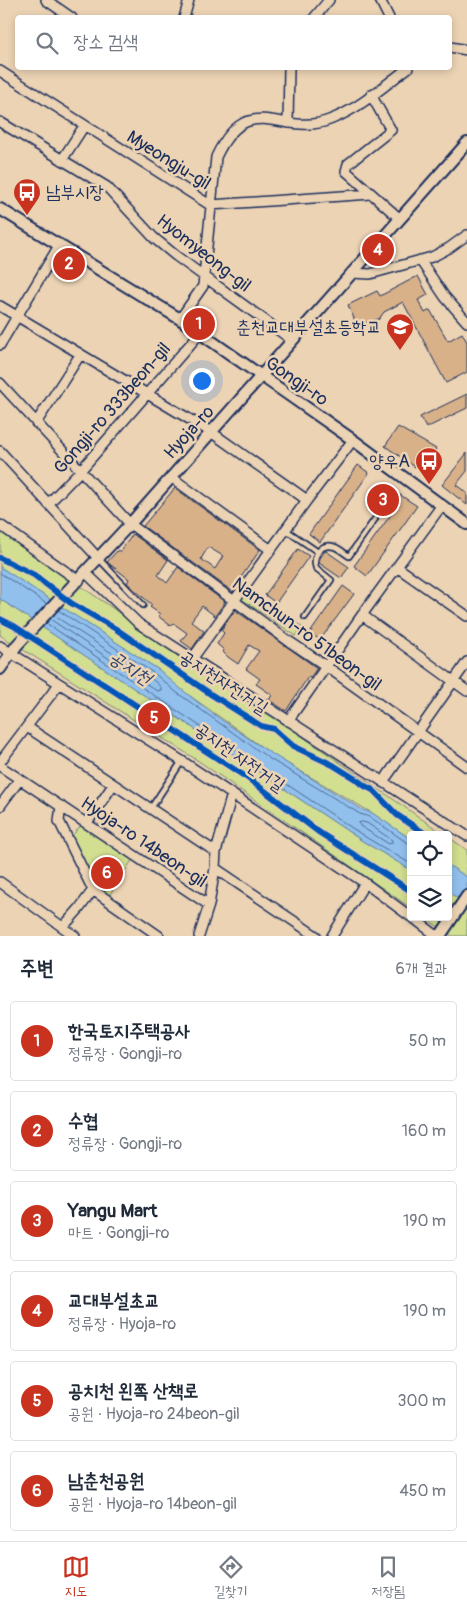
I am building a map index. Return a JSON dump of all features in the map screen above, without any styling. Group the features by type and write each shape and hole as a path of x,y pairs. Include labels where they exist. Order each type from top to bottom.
{"street":[{"path":"46,0 68,15"},
{"path":"185,15 189,0"},
{"path":"316,15 329,0"},
{"path":"380,0 388,15"},
{"path":"452,47 467,50"},
{"path":"288,123 289,70"},
{"path":"180,318 203,286 216,157 224,140 236,128 249,120 264,119 310,125 330,120 352,109 405,70"},
{"name":"Myeongju-gil","path":"0,71 210,205 371,194"},
{"path":"371,95 391,130 348,164 346,171 400,218"},
{"name":"Hyomyeong-gil","path":"0,122 107,187 154,238 204,277 292,340"},
{"path":"62,160 84,126"},
{"name":"Hyoja-ro","path":"14,649 99,559 467,143"},
{"name":"Gongji-ro","path":"0,209 180,318 467,524"},
{"path":"351,273 370,274 432,257 449,248 467,234"},
{"path":"0,345 60,244"},
{"path":"420,260 445,296 467,322"},
{"path":"0,306 211,432 307,500"},
{"name":"Gongji-ro 333beon-gil","path":"48,504 80,471 200,332"},
{"path":"36,423 80,355"},
{"name":"Namchun-ro 51beon-gil","path":"0,383 130,524 287,640 467,767"},
{"path":"192,659 352,440"},
{"path":"0,451 99,559"},
{"path":"171,477 271,550"},
{"path":"288,721 442,505"},
{"path":"0,525 77,583"},
{"path":"397,567 467,616"},
{"path":"86,573 139,624 467,836"},
{"path":"362,615 467,691"},
{"path":"0,646 14,649 59,684 232,794 365,883 407,914"},
{"path":"0,669 14,649"},
{"path":"383,782 467,662"},
{"path":"0,762 59,684"},
{"path":"27,727 216,852"},
{"name":"Hyoja-ro 14beon-gil","path":"0,766 209,905"},
{"path":"0,806 20,779"},
{"path":"87,823 113,785"},
{"path":"199,936 209,905 216,852 232,794"},
{"name":"Hyoja-ro 14beon-gil","path":"61,806 59,822 93,890 159,936"},
{"path":"215,868 316,936"},
{"path":"0,882 75,936"},
{"path":"332,936 365,883"},
{"path":"63,927 93,890"},
{"path":"418,921 441,934 467,896"}],"lane":[{"path":"305,617 331,580 316,568 314,558 318,552 323,547 333,546 348,556 375,519"},
{"path":"286,530 318,552"},
{"path":"99,559 143,605"},
{"path":"151,808 182,761"}],"green space":[{"path":"0,530 111,607 194,668 293,730 439,831 407,831 407,836 372,813 273,755 179,688 159,670 0,567"},
{"path":"246,589 302,627 296,636 240,598"},
{"path":"0,599 364,842 407,868 407,905 197,760 0,635"},
{"path":"83,823 134,857 109,896 97,889 72,836"},
{"path":"452,840 467,850 467,877 452,868"},
{"path":"452,895 467,904 467,936 452,936 430,921 452,921"}],"water":[{"name":"공지천","path":"0,567 159,670 182,690 232,727 310,778 363,810 372,813 407,836 407,868 364,842 0,599"},
{"path":"452,868 467,877 467,904 452,895"}],"building":[{"path":"418,276 428,295 418,300 425,313 430,310 448,341 462,333 467,342 467,372 446,383 403,302 384,312 379,319 357,325 348,305 377,291 380,296"},
{"path":"467,394 467,408 426,428 420,417"},
{"path":"398,427 436,449 428,461 422,457 415,467 385,446"},
{"path":"467,453 467,471 456,485 467,493 467,505 442,485"},
{"path":"358,465 369,473 320,542 309,534"},
{"path":"382,483 417,506 367,576 354,566 392,513 371,498"},
{"path":"175,488 260,550 237,583 239,584 233,592 143,526","holes":["208,547 223,556 215,569 201,559"]},
{"path":"133,534 168,560 158,575 167,583 178,567 225,602 215,616 202,606 191,621 204,631 192,649 181,641 187,633 173,623 171,626 158,616 160,614 150,607 152,605 127,583 129,579 107,562 118,550 120,552"},
{"path":"298,549 309,556 276,603 265,595"},
{"path":"325,551 349,567 341,578 319,563"},
{"path":"343,586 354,594 320,640 310,633"},
{"path":"235,610 317,668 310,678 308,677 286,711 269,700 272,695 256,684 260,679 246,669 259,651 249,645 238,664 228,657 217,644 224,633 221,630"}],"cycle path":[{"name":"공지천자전거길","path":"0,558 34,575 71,603 116,629 212,695 261,726 274,729 293,746 333,765 373,790 397,815 421,831"},
{"name":"공지천 자전거길","path":"0,619 14,626 249,779 320,833 407,888"}],"place":[{"name":"남부시장","path":"27,216"},
{"name":"교대부설초교","path":"378,250"},
{"name":"수협","path":"69,264"},
{"name":"한국토지주택공사","path":"199,324"},
{"name":"춘천교대부설초등학교","path":"400,351"},
{"name":"양우A","path":"429,485"},
{"name":"Yangu Mart","path":"383,500"},
{"name":"공치천 왼쪽 산책로","path":"154,718"},
{"name":"남춘천공원","path":"107,873"}]}
